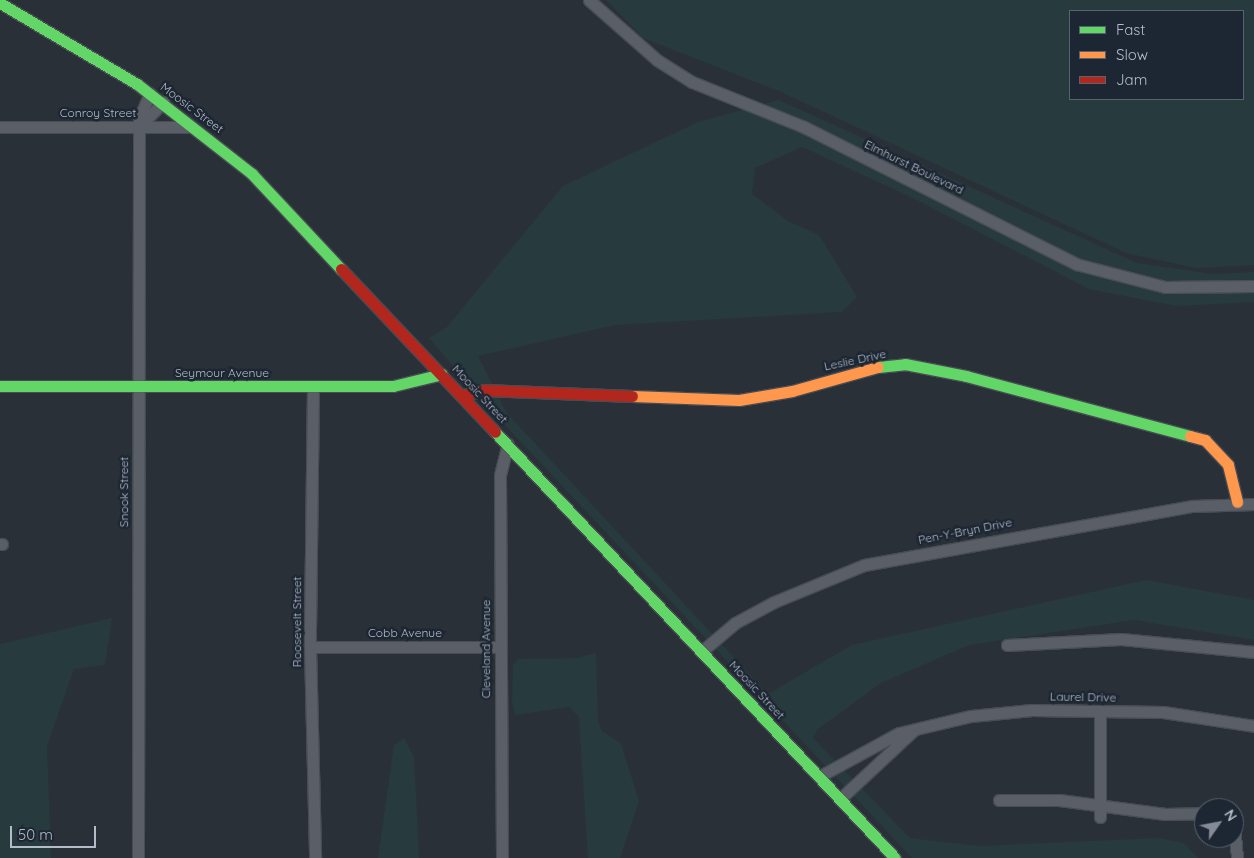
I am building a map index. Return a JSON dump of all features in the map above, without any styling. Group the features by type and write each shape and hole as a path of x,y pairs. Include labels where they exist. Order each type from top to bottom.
{"street":[{"name":"Elmhurst Boulevard","path":"589,0 657,60 692,82 804,127 1076,264 1166,287 1254,286"},
{"name":"Moosic Street","path":"0,3 163,102 196,127 284,206 841,798 895,858"},
{"name":"Snook Street","path":"138,858 139,126 150,93"},
{"path":"139,126 163,102"},
{"name":"Conroy Street","path":"0,126 196,127"},
{"name":"Leslie Drive","path":"462,395 484,390 739,400 792,391 873,367 906,364 966,376 1205,440 1228,465 1237,502"},
{"name":"Seymour Avenue","path":"0,386 393,386 442,374"},
{"name":"Roosevelt Street","path":"314,387 310,647 315,858"},
{"name":"Cleveland Avenue","path":"502,856 499,647 500,475 508,444"},
{"name":"Pen-Y-Bryn Drive","path":"702,651 735,623 774,602 864,565 1027,533 1237,502 1254,504"},
{"path":"1007,645 1121,639 1254,652"},
{"name":"Cobb Avenue","path":"310,647 499,647"},
{"path":"1100,711 1100,811"},
{"name":"Laurel Drive","path":"820,776 899,733 971,716 1100,711 1163,712 1254,726"},
{"path":"841,798 914,730"},
{"path":"999,800 1059,800 1100,811 1194,813"}],"green space":[{"path":"606,0 1254,0 1254,265 1196,268 1126,253 779,91 643,38"},
{"path":"779,100 1137,263 1213,274 1254,272 1254,302 1176,306 1089,289 913,198 802,147 755,168 752,194 788,221 819,235 857,297 842,312 615,325 478,356 506,412 768,694 852,645 1146,580 1254,600 1254,640 1134,620 969,645 881,683 818,729 813,738 910,838 979,846 1159,838 1184,843 1198,858 912,858 488,407 429,338 447,327 563,186 698,122"},
{"path":"112,618 105,665 74,669 47,746 51,858 0,858 0,644"},
{"path":"596,653 598,721 602,731 621,744 639,801 620,858 588,858 579,717 569,707 515,715 512,703 513,665 518,659 577,658"},
{"path":"404,738 414,757 419,858 378,858 394,745"}],"traffic: fast":[{"path":"0,3 137,84 252,174 341,269"},
{"path":"878,367 905,364 966,376 1190,436"},
{"path":"0,386 393,386 442,374"},
{"path":"495,432 895,858"}],"traffic: slow":[{"path":"632,396 739,400 792,391 878,367"},
{"path":"1190,436 1205,440 1228,465 1237,502"}],"traffic: jam":[{"path":"341,269 495,432"},
{"path":"463,395 484,390 632,396"}]}
